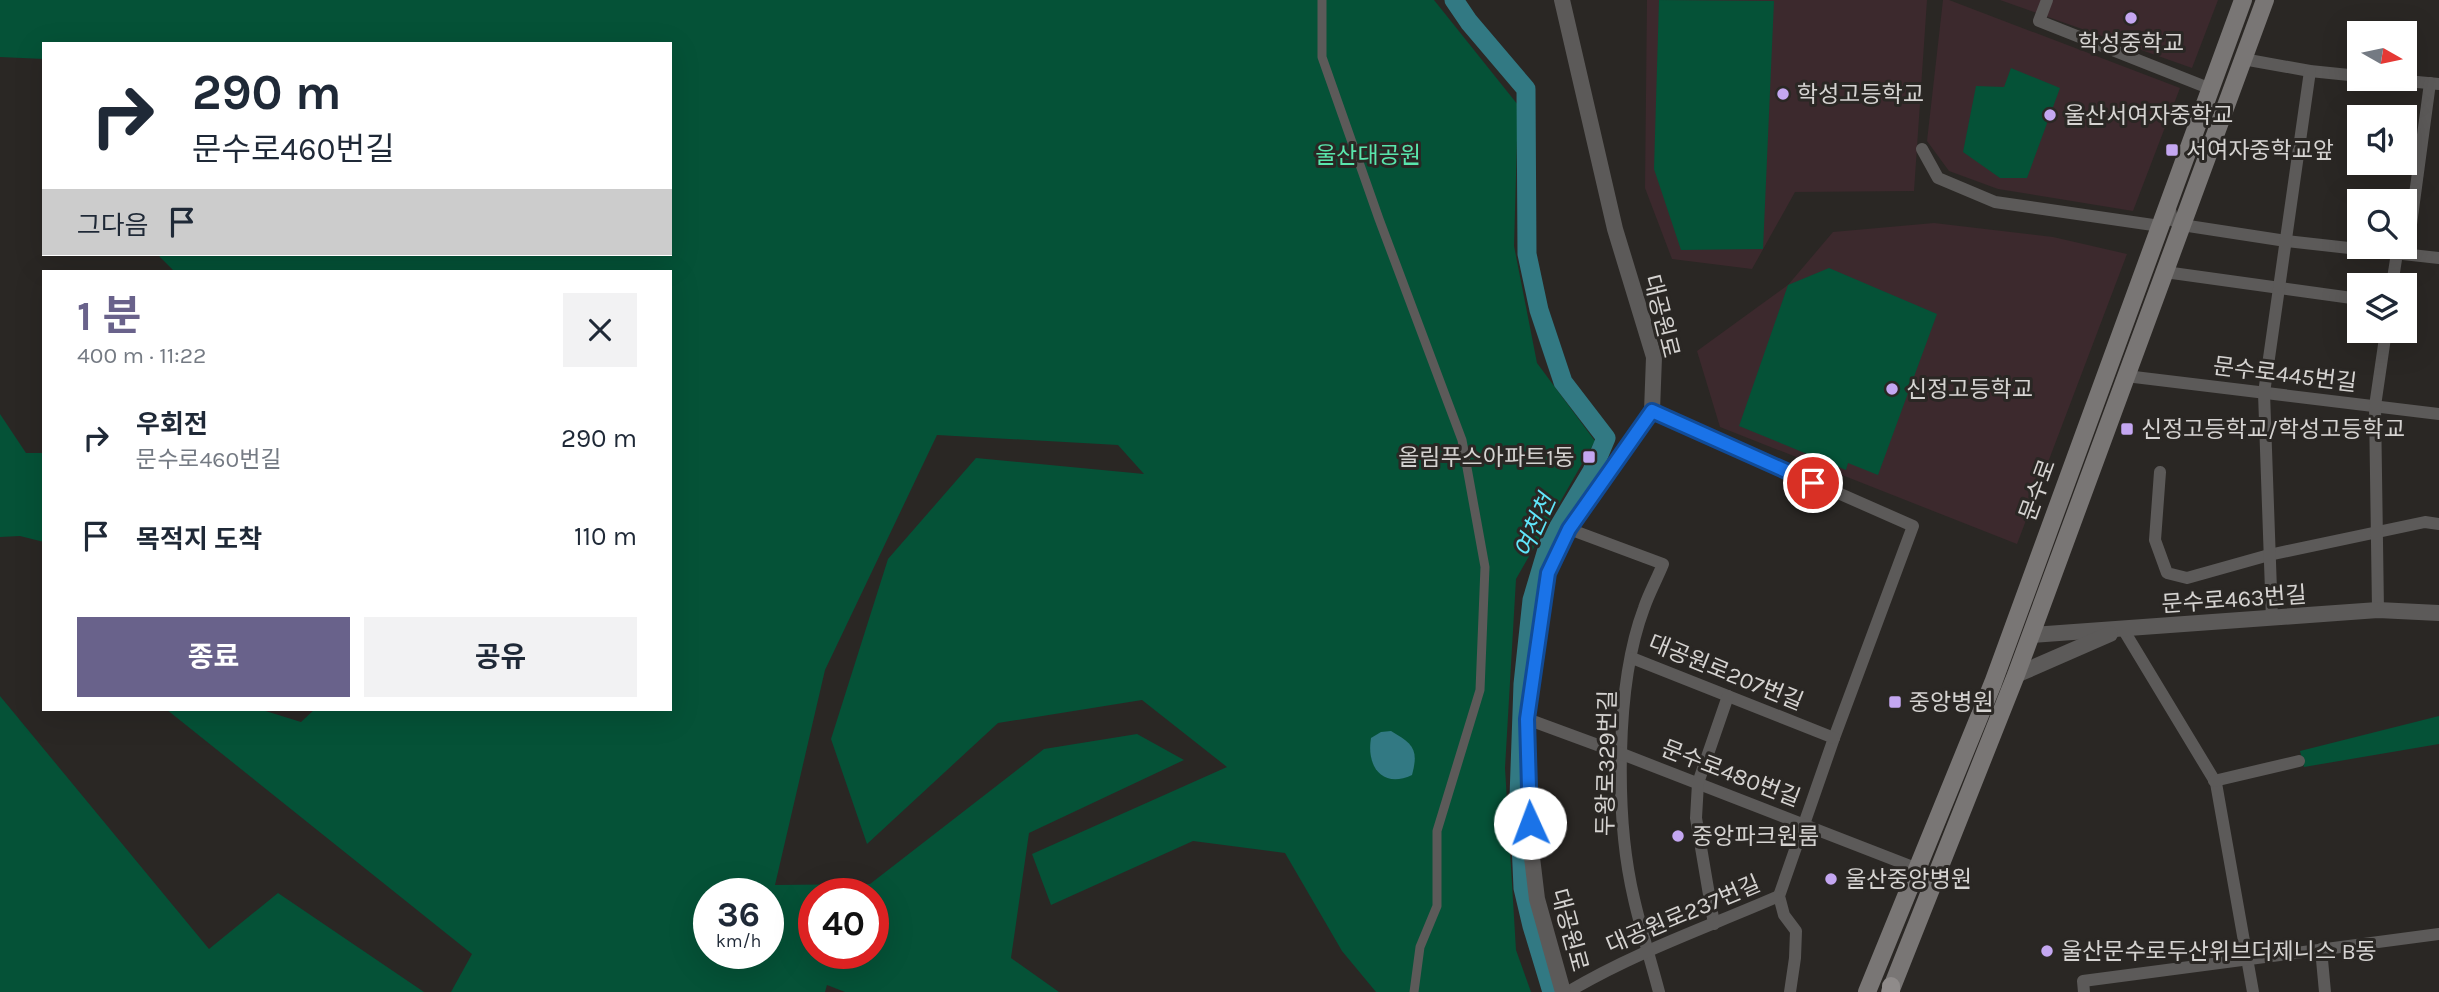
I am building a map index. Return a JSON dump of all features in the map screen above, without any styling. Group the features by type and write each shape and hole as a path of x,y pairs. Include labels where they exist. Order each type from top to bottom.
{"main road":[{"name":"문수로","path":"1867,992 2003,654 2244,0"},
{"name":"문수로","path":"1891,990 2016,675 2265,0"},
{"path":"2132,304 2141,287 2150,284 2154,293 2150,312"},
{"path":"2043,545 2039,565 2044,572 2054,569 2062,551"},
{"path":"2003,654 2012,644 2031,635 2024,619 2027,590"}],"street":[{"path":"1322,0 1322,57 1376,211 1462,440 1485,567 1480,690 1437,831 1437,906 1420,947 1413,992"},
{"name":"대공원로","path":"1562,0 1615,229 1654,357 1652,411 1569,529 1548,573 1527,719 1531,849 1536,899 1566,992"},
{"path":"2047,0 2039,21 2211,89"},
{"path":"2243,59 2347,75"},
{"path":"2272,619 2264,393 2310,71"},
{"path":"2414,189 2434,84"},
{"path":"1922,149 1938,178 1995,202 2160,226"},
{"path":"2169,202 2171,217 2182,225 2347,247"},
{"path":"2417,255 2439,258"},
{"path":"2165,272 2347,297"},
{"path":"2378,611 2375,407 2384,343"},
{"name":"문수로445번길","path":"2126,376 2439,414"},
{"path":"1652,411 1913,526 1779,896 1784,915 1796,931 1790,992"},
{"path":"2160,472 2155,540 2167,573 2187,578 2269,555 2425,522 2439,524"},
{"name":"대공원로207번길","path":"1569,529 1663,564 1643,610 1632,658 1834,738"},
{"name":"문수로463번길","path":"2031,635 2378,611 2439,613"},
{"path":"2016,675 2123,629 2214,781 2253,992"},
{"name":"두왕로329번길","path":"1632,658 1623,707 1623,825 1633,898 1659,992"},
{"path":"1714,924 1696,818 1698,783 1728,696"},
{"name":"문수로480번길","path":"1527,719 1918,869"},
{"path":"2214,781 2299,761"},
{"name":"대공원로237번길","path":"1566,992 1606,969 1648,950 1779,896"},
{"path":"2083,987 2246,959 2439,934"},
{"path":"2321,949 2325,992"}],"shaded area":[{"name":"학성고등학교","path":"1647,0 1927,0 1914,191 1795,192 1752,269 1672,259 1645,188"},
{"name":"울산서여자중학교","path":"1943,0 2180,88 2133,211 1998,189 1949,171 1927,141"},
{"name":"학성중학교","path":"2000,0 2218,0 2192,68"},
{"name":"신정고등학교","path":"1934,223 2053,237 2127,254 2017,544 1720,427 1697,351 1788,285 1833,232"}],"green space":[{"name":"울산대공원","path":"0,0 1434,0 1518,105 1514,246 1537,363 1595,441 1516,579 1505,768 1516,950 1531,992 1376,992 1342,951 1285,853 1193,841 1051,905 1032,854 1227,767 1142,700 998,723 867,844 831,739 888,559 976,458 1144,474 1118,445 937,435 825,670 777,878 693,878 693,969 784,969 784,885 798,885 798,969 889,969 889,878 878,878 1044,749 1137,734 1184,760 1029,833 1011,958 1059,992 845,992 827,985 825,992 451,992 472,954 168,711 265,711 301,722 313,711 672,711 672,270 173,270 159,256 672,256 672,42 42,42 42,59 0,57"},
{"path":"1659,0 1774,1 1763,249 1681,250 1654,169"},
{"path":"2011,68 2060,88 2027,178 2000,178 1963,152 1976,86 2004,87"},
{"path":"1829,268 1937,314 1878,475 1848,463 1846,470 1739,426 1788,285"},
{"path":"0,414 26,453 42,453 42,542 20,536 0,537"},
{"path":"0,696 209,949 278,893 424,992 0,992"},
{"path":"2439,716 2439,744 2304,767 2300,751"}],"water":[{"path":"1391,731 1405,740 1414,753 1412,775 1402,779 1385,777 1379,773 1371,758 1371,738 1381,732"}],"waterway":[{"name":"여천천","path":"1454,0 1469,22 1526,89 1527,254 1539,310 1563,382 1606,438 1592,471 1549,543 1532,600 1523,684 1519,797 1523,888 1552,992"}],"place":[{"name":"학성중학교","path":"2131,18"},
{"name":"학성고등학교","path":"1783,94"},
{"name":"울산서여자중학교","path":"2050,115"},
{"name":"서여자중학교앞","path":"2172,150"},
{"name":"신정고등학교","path":"1892,389"},
{"name":"신정고등학교/학성고등학교","path":"2127,429"},
{"name":"올림푸스아파트1동","path":"1589,457"},
{"name":"중앙병원","path":"1895,702"},
{"name":"중앙파크원룸","path":"1678,836"},
{"name":"울산중앙병원","path":"1831,879"},
{"name":"울산문수로두산위브더제니스 B동","path":"2047,951"}],"route":[{"path":"1530,823 1527,719 1548,573 1561,541 1652,411 1813,483"}]}
